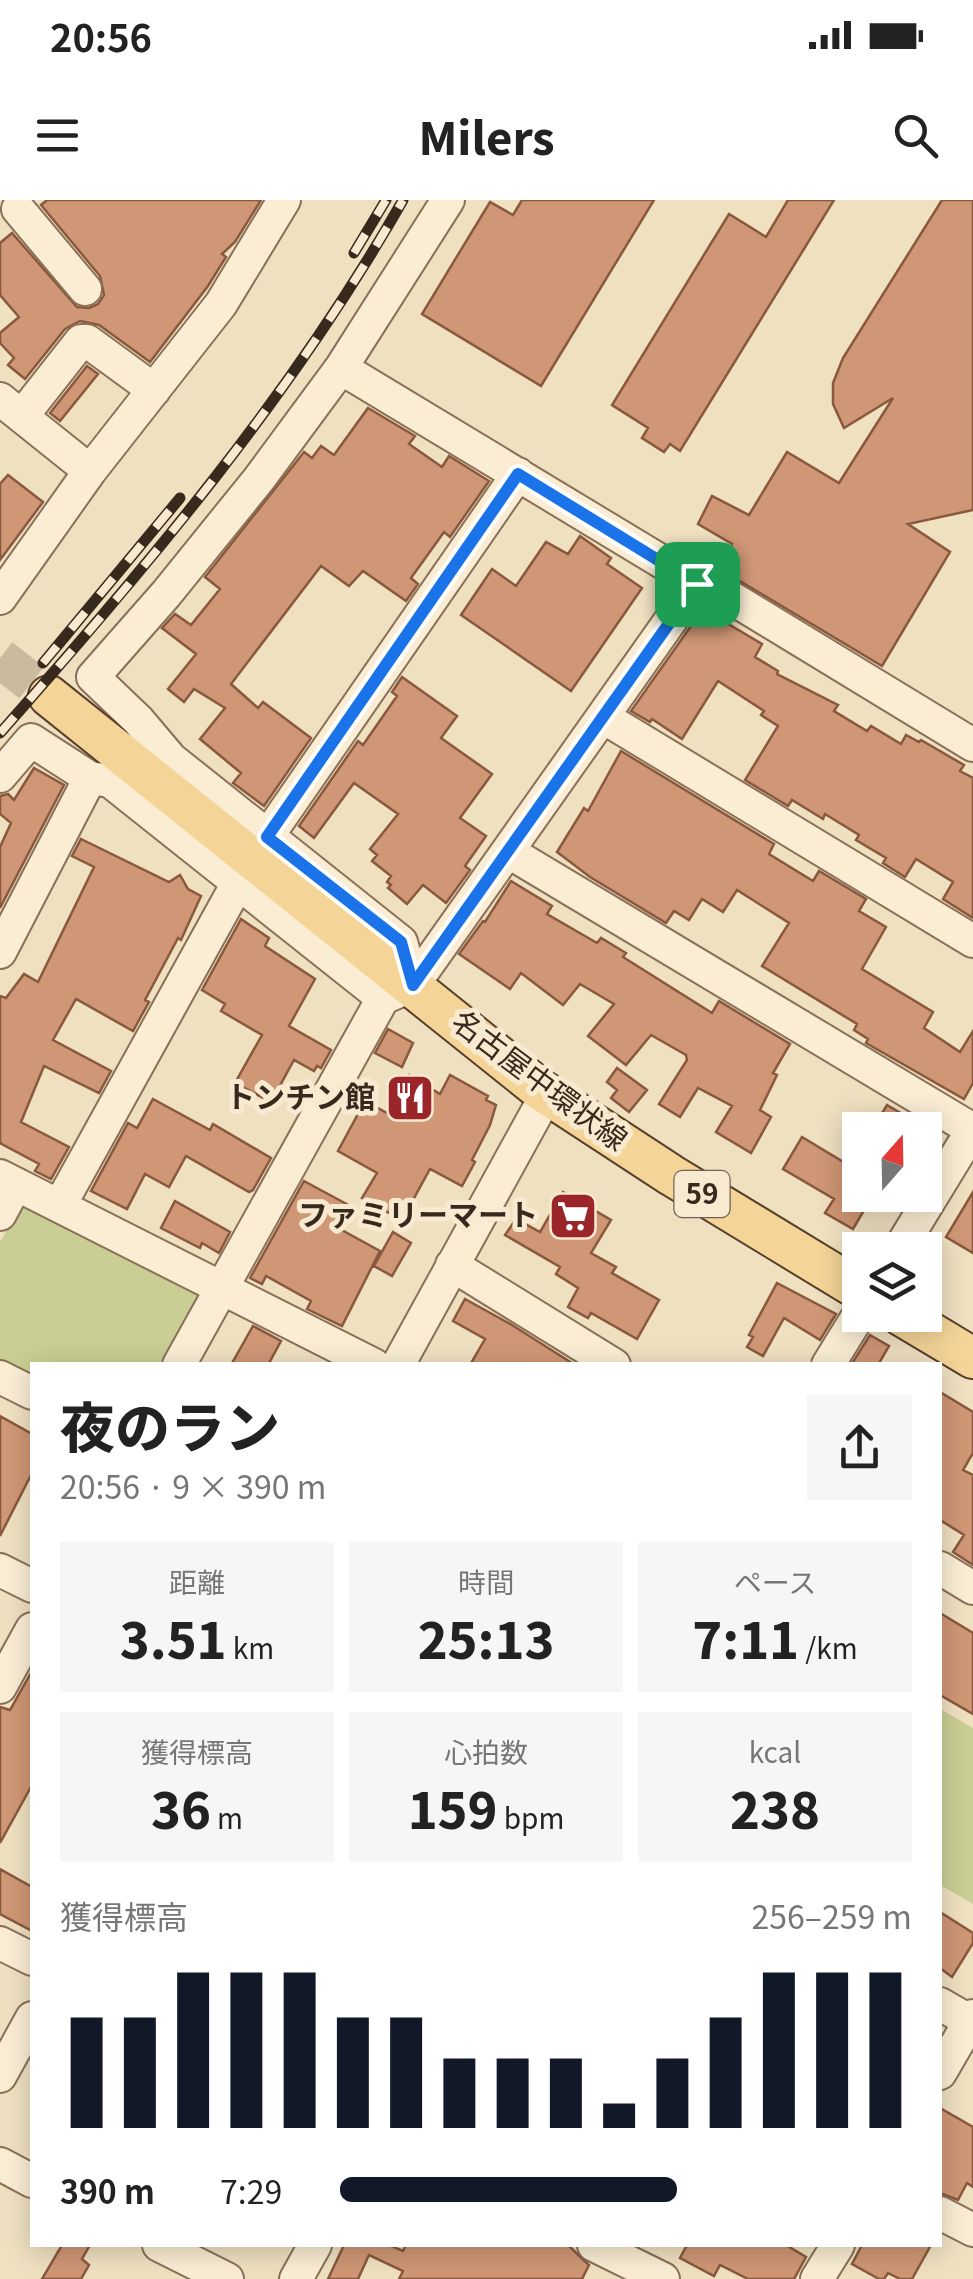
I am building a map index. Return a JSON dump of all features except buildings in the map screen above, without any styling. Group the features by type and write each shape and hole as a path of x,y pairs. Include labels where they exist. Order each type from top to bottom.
{"main road":[{"name":"名古屋中環状線","path":"49,696 398,992 671,1175 842,1279"},
{"path":"930,1332 973,1358"}],"street":[{"path":"0,598 90,471 222,304 284,200"},
{"path":"398,992 401,942 171,759 93,677 166,594 341,368 448,200"},
{"path":"15,212 85,289"},
{"path":"90,471 11,408 81,341 87,341 154,390"},
{"path":"341,368 697,584 715,588 973,745"},
{"path":"267,837 518,474"},
{"path":"182,1362 398,992 509,852 697,584"},
{"path":"604,717 973,941"},
{"path":"0,776 31,740 90,778 110,781 238,883 398,992"},
{"path":"0,952 90,778"},
{"path":"509,852 973,1130 910,1232"},
{"path":"60,1206 238,883"},
{"path":"400,1362 547,1094"},
{"path":"0,1214 8,1180 368,1362"},
{"path":"452,1264 609,1362"},
{"path":"830,1362 849,1332"},
{"path":"0,1377 30,1392"},
{"path":"942,1569 973,1588"},
{"path":"0,1570 30,1585"},
{"path":"0,1687 30,1633"},
{"path":"0,1943 30,1958"},
{"path":"942,2005 972,2020 942,2070"},
{"path":"0,2076 30,2022"},
{"path":"0,2164 30,2180"},
{"path":"942,2213 973,2230"},
{"path":"164,2247 227,2279"},
{"path":"296,2279 314,2247"},
{"path":"598,2247 663,2279"},
{"path":"818,2279 837,2247"}],"green space":[{"path":"24,1201 204,1299 162,1362 30,1362 30,1385 0,1369 0,1242"},
{"path":"942,1710 973,1728 973,1904 942,1886"}],"tunnel":[{"path":"0,658 49,696"}],"railway":[{"path":"354,253 386,200"},
{"path":"0,733 163,543 266,410 360,272 403,200"},
{"path":"43,663 180,498"}],"place":[{"name":"トンチン館","path":"410,1098"},
{"name":"ファミリーマート","path":"573,1216"}],"route":[{"path":"518,474 697,584 413,985 401,942 267,837 518,474"}]}
